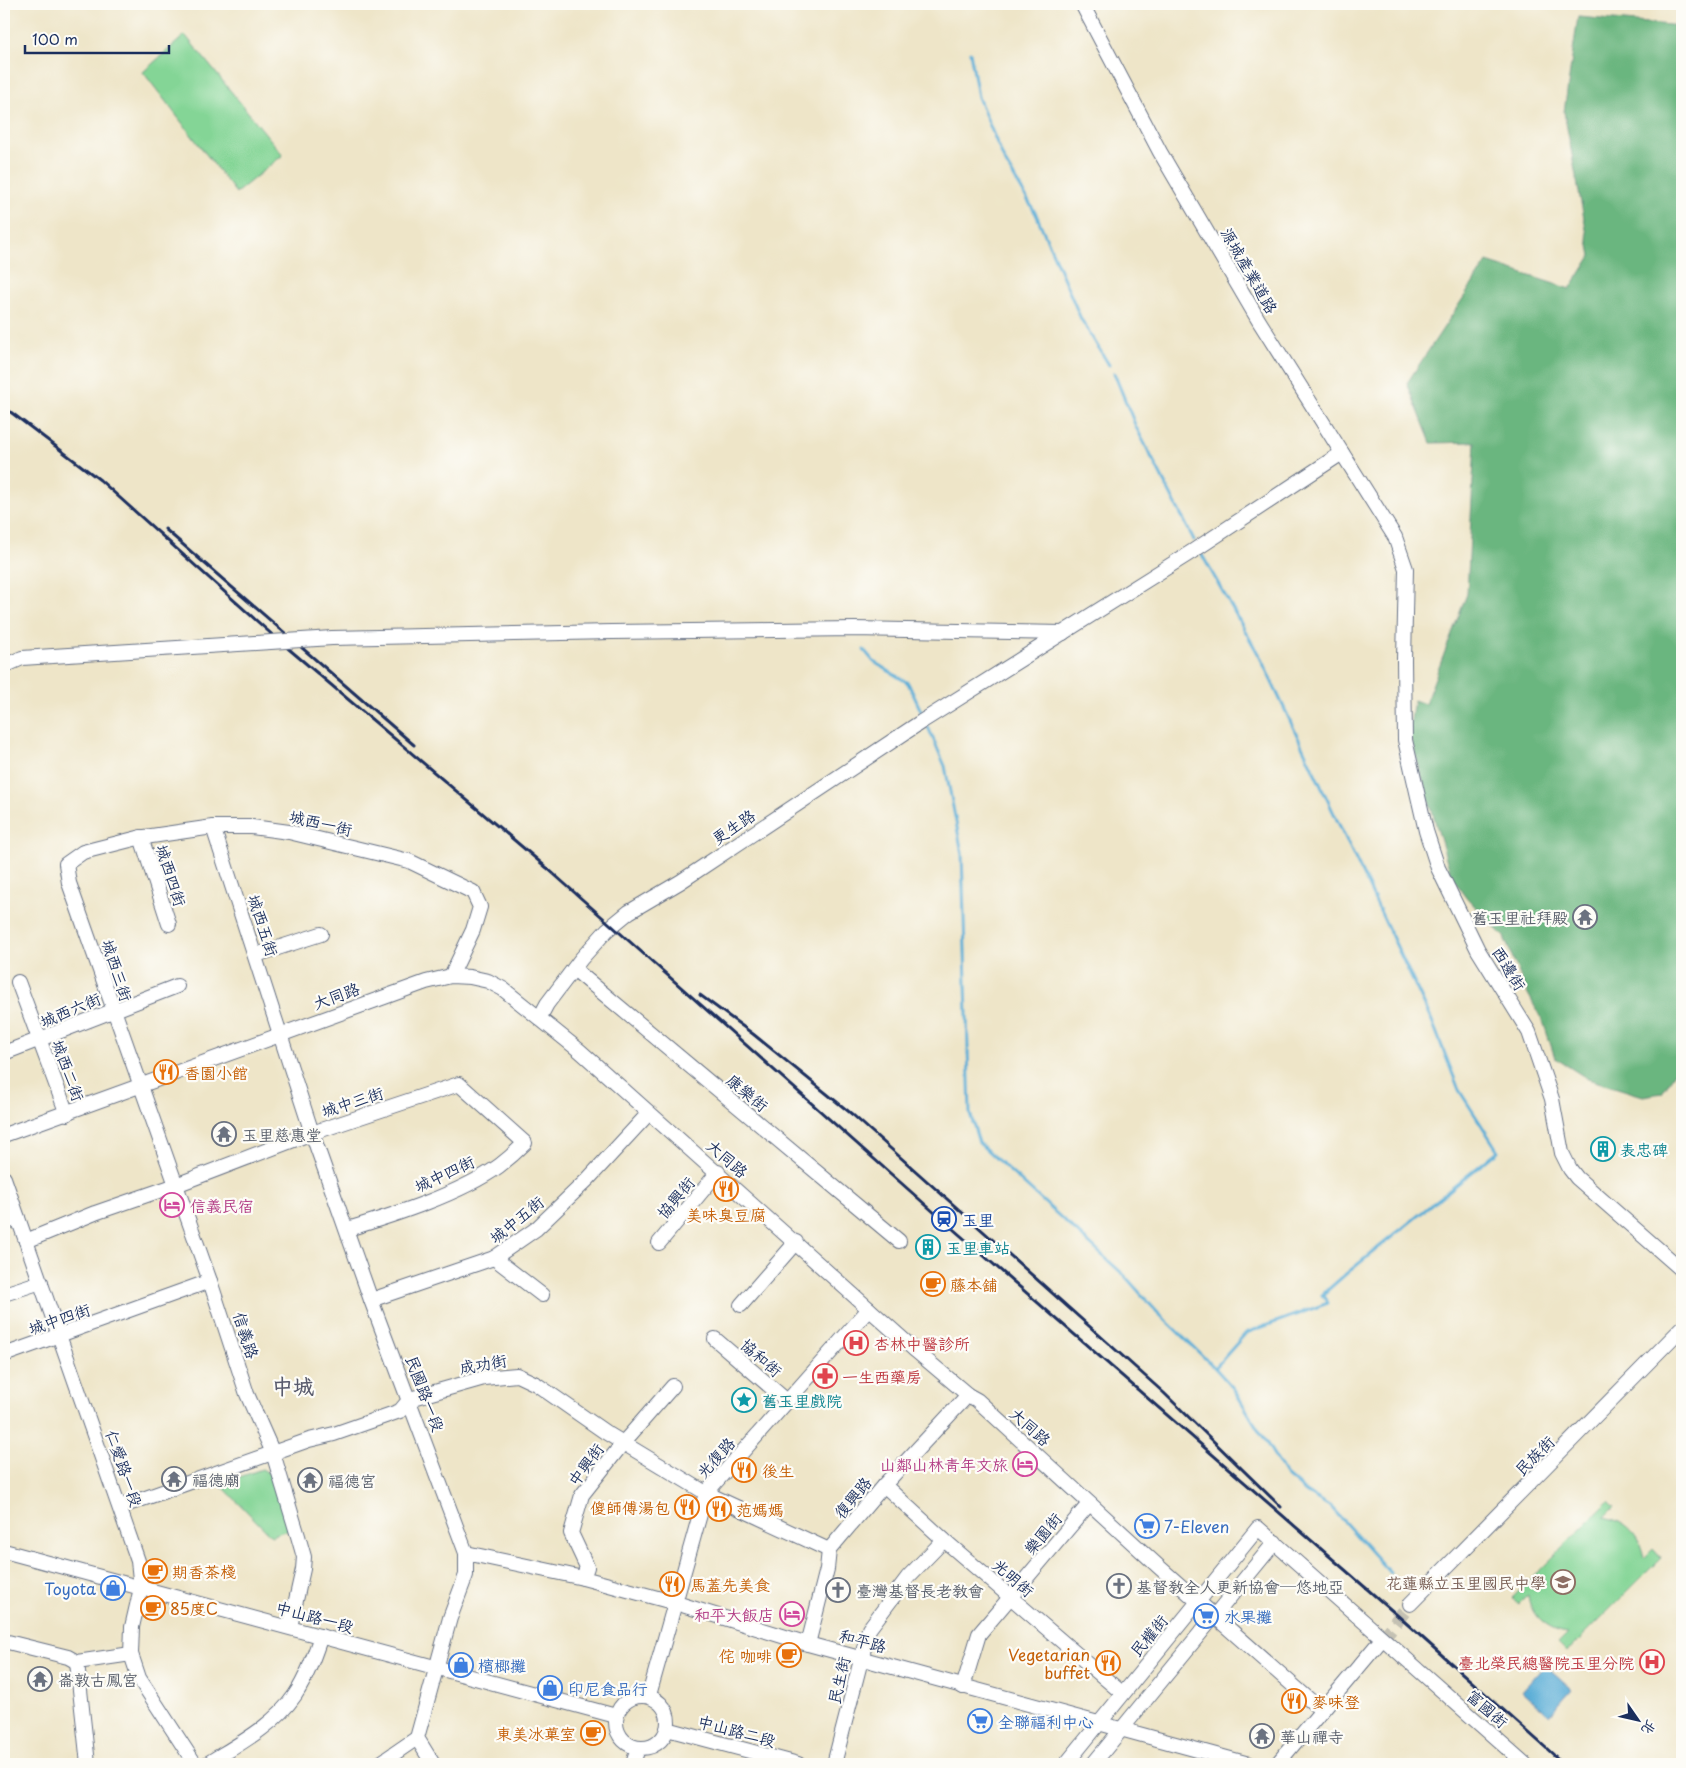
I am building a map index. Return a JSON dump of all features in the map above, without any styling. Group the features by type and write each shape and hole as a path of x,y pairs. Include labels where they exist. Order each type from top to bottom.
{"street":[{"name":"源城產業道路","path":"1082,4 1160,152 1259,321 1395,537 1399,547"},
{"name":"更生路","path":"540,1018 574,968 607,930 629,912 680,882 972,690 1198,548 1342,453"},
{"name":"西邊街","path":"1399,547 1406,569 1405,740 1426,831 1438,868 1474,942 1529,1032 1552,1099 1562,1153 1570,1169 1577,1178 1682,1270"},
{"path":"4,666 22,658 332,638 854,629 1064,632"},
{"name":"城西一街","path":"66,864 84,852 141,837 213,827 252,827 289,832 409,861 473,892 480,907 473,930 451,976"},
{"name":"城西五街","path":"213,827 282,1033"},
{"name":"城西四街","path":"141,837 169,924"},
{"name":"城西三街","path":"66,864 69,883 140,1086"},
{"path":"256,955 322,934"},
{"name":"康樂街","path":"574,968 899,1242"},
{"name":"大同路","path":"4,1135 426,982 451,976 470,977 488,981 503,989 540,1018 718,1172 869,1309 968,1395 977,1400 1089,1504 1321,1710"},
{"name":"城西二街","path":"18,982 66,1114"},
{"name":"城西六街","path":"4,1053 40,1041 112,1010 177,986"},
{"name":"民國路一段","path":"282,1033 312,1132 348,1229 371,1300 410,1399 466,1553 466,1575 436,1667 416,1738"},
{"name":"城中三街","path":"26,1241 95,1213 176,1185 312,1132 459,1084 508,1127"},
{"name":"信義路","path":"140,1086 210,1281 247,1394 273,1453 304,1557 290,1627"},
{"name":"城中五街","path":"371,1300 494,1258 536,1229 588,1179 649,1112"},
{"name":"城中四街","path":"348,1229 431,1200 498,1166 525,1143 508,1127"},
{"name":"協興街","path":"659,1243 718,1172"},
{"name":"仁愛路一段","path":"4,1178 138,1561 141,1588 132,1627 131,1654 139,1678 195,1764"},
{"path":"4,1223 18,1218"},
{"path":"741,1305 796,1242"},
{"path":"494,1258 542,1295"},
{"name":"城中四街","path":"4,1355 210,1281"},
{"path":"4,1294 41,1282"},
{"name":"光復路","path":"649,1696 706,1492 869,1309"},
{"name":"民族街","path":"1410,1604 1682,1328"},
{"name":"協和街","path":"715,1339 787,1401"},
{"name":"成功街","path":"120,1507 400,1410 410,1399 484,1378 517,1375 536,1384 623,1443 706,1492 829,1550"},
{"name":"中興街","path":"584,1578 587,1567 571,1533 582,1495 623,1443 673,1386"},
{"name":"復興路","path":"829,1550 884,1485 968,1395"},
{"name":"光明街","path":"884,1485 944,1540 1122,1694"},
{"name":"樂園街","path":"964,1687 980,1634 1089,1504"},
{"name":"民權街","path":"1066,1764 1098,1722 1258,1528"},
{"name":"富國街","path":"1258,1528 1525,1764"},
{"name":"民生街","path":"834,1764 869,1629 908,1577 944,1540"},
{"path":"1093,1764 1275,1542"},
{"path":"808,1644 827,1569 829,1550"},
{"name":"中山路一段","path":"4,1551 616,1716"},
{"name":"和平路","path":"466,1553 584,1578 676,1603 808,1644 1250,1764"},
{"path":"207,1764 268,1724 294,1696 310,1668 321,1636"},
{"path":"1277,1764 1382,1639"},
{"path":"4,1642 68,1657 77,1662 131,1654"},
{"path":"77,1662 88,1764"},
{"path":"635,1696 649,1696 666,1709 668,1718 667,1729 660,1742 653,1746 638,1748 628,1745 617,1732 616,1716 621,1706 627,1700 635,1696"},
{"name":"中山路二段","path":"667,1729 798,1764"},
{"path":"378,1764 416,1738 434,1764"},
{"path":"633,1764 638,1748"}],"green space":[{"path":"1578,17 1682,26 1682,1061 1662,1093 1643,1096 1588,1079 1555,1058 1544,1024 1526,990 1504,937 1467,898 1451,875 1409,733 1414,700 1425,704 1467,594 1475,442 1431,443 1407,383 1487,262 1570,289 1591,256 1564,112"},
{"path":"185,35 283,155 236,193 143,72"},
{"path":"262,1469 272,1475 292,1528 271,1536 220,1484"},
{"path":"1609,1501 1615,1507 1605,1517 1620,1522 1631,1531 1639,1543 1644,1558 1653,1549 1661,1558 1567,1652 1558,1643 1568,1633 1547,1626 1541,1621 1532,1610 1528,1595 1519,1604 1512,1598"}],"water":[{"path":"1545,1665 1572,1689 1549,1715 1522,1691"}],"waterway":[{"path":"970,52 978,97 1004,160 1036,214 1081,319 1109,365"},
{"path":"1114,373 1136,427 1194,540"},
{"path":"1202,555 1260,657 1432,1021 1459,1090 1498,1151 1322,1295 1328,1303 1246,1333 1215,1368 1233,1388 1286,1475 1307,1493 1331,1507 1390,1573"},
{"path":"864,650 874,662 908,683 922,713"},
{"path":"928,727 945,766 962,853 970,1113 979,1143 1124,1275 1157,1312 1215,1368"}],"tunnel":[{"path":"1382,1639 1410,1604"}],"railway":[{"path":"4,407 100,480 277,639 547,868 945,1222 1397,1615 1564,1764"},
{"path":"165,529 414,745"},
{"path":"700,995 753,1034 853,1115 1164,1393 1281,1507"}],"place":[{"name":"舊玉里社拜殿","path":"1585,917"},
{"name":"香園小館","path":"166,1072"},
{"name":"玉里慈惠堂","path":"224,1134"},
{"name":"表忠碑","path":"1603,1149"},
{"name":"美味臭豆腐","path":"726,1189"},
{"name":"信義民宿","path":"172,1205"},
{"name":"玉里","path":"944,1219"},
{"name":"玉里車站","path":"928,1247"},
{"name":"藤本舖","path":"933,1284"},
{"name":"杏林中醫診所","path":"856,1343"},
{"name":"一生西藥房","path":"825,1376"},
{"name":"舊玉里戲院","path":"744,1400"},
{"name":"山鄰山林青年文旅","path":"1025,1464"},
{"name":"後生","path":"744,1470"},
{"name":"福德廟","path":"174,1479"},
{"name":"福德宮","path":"310,1480"},
{"name":"傻師傅湯包","path":"687,1507"},
{"name":"范媽媽","path":"719,1509"},
{"name":"7-Eleven","path":"1147,1526"},
{"name":"期香茶棧","path":"155,1571"},
{"name":"花蓮縣立玉里國民中學","path":"1563,1582"},
{"name":"馬蓋先美食","path":"672,1584"},
{"name":"基督教全人更新協會─悠地亞","path":"1119,1586"},
{"name":"Toyota","path":"113,1588"},
{"name":"臺灣基督長老教會","path":"838,1590"},
{"name":"85度C","path":"153,1608"},
{"name":"和平大飯店","path":"792,1614"},
{"name":"水果攤","path":"1206,1616"},
{"name":"侘 咖啡","path":"789,1655"},
{"name":"臺北榮民總醫院玉里分院","path":"1652,1662"},
{"name":"Vegetarian buffet","path":"1108,1663"},
{"name":"檳榔攤","path":"461,1665"},
{"name":"崙敦古鳳宮","path":"40,1679"},
{"name":"印尼食品行","path":"550,1688"},
{"name":"麥味登","path":"1294,1701"},
{"name":"全聯福利中心","path":"980,1721"},
{"name":"東美冰菓室","path":"593,1733"},
{"name":"華山禪寺","path":"1262,1736"}],"district":[{"name":"中城","path":"293,1385"}]}
